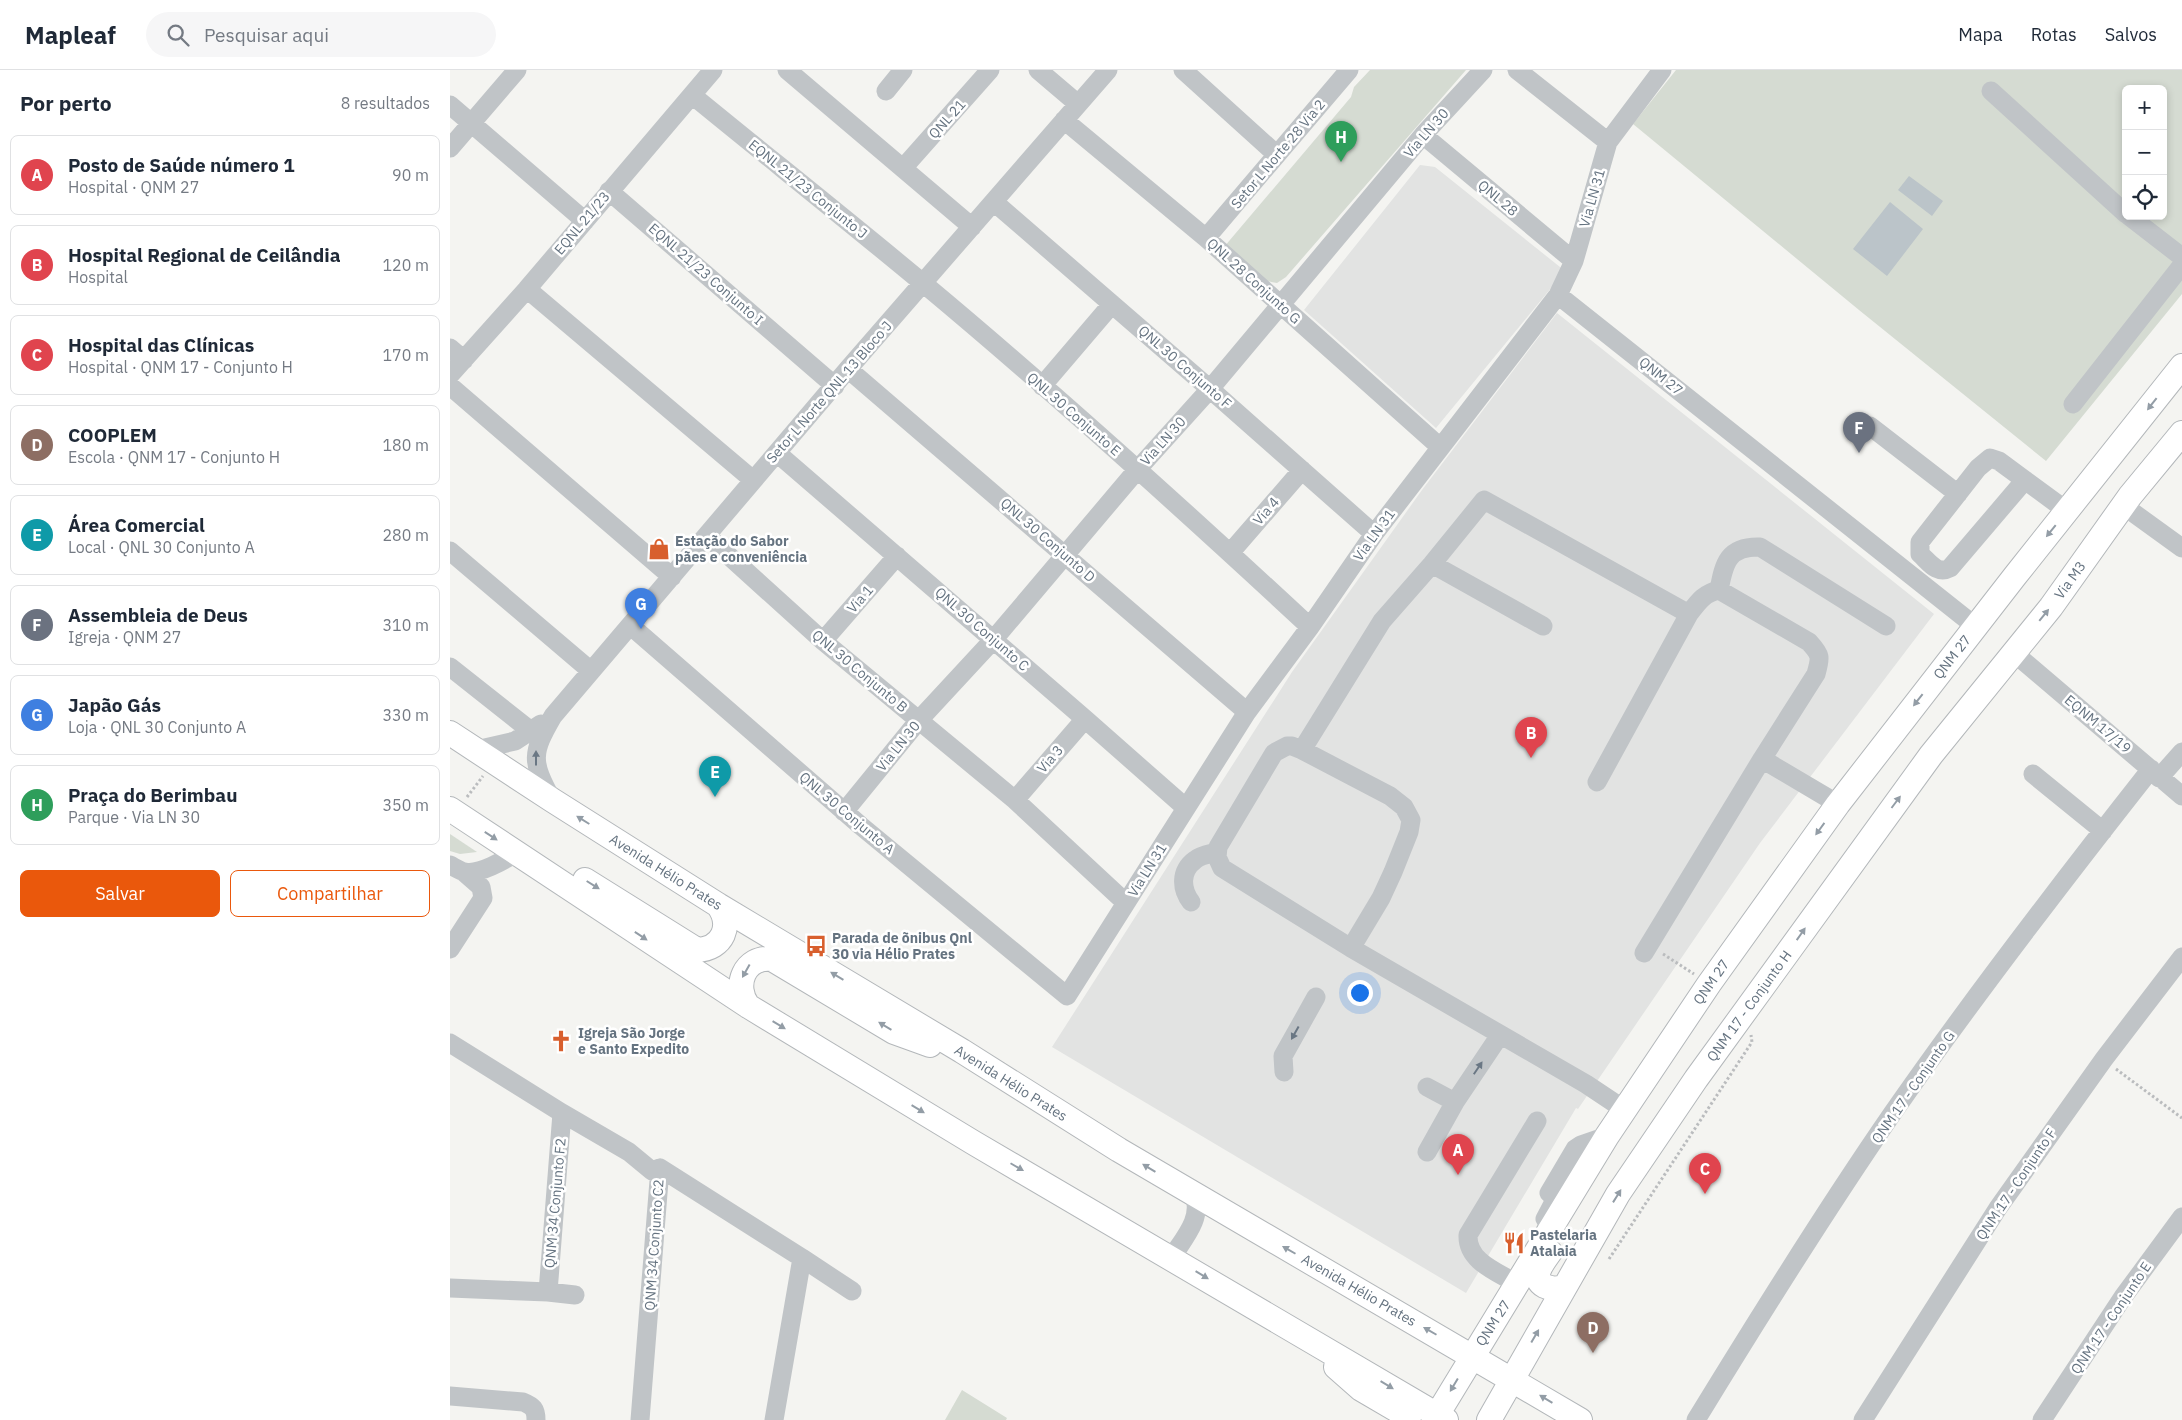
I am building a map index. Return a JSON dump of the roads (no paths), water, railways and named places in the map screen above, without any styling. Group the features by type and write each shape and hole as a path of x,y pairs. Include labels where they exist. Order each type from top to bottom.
{"main road":[{"name":"QNM 27","path":"1472,1355 1625,1110 1709,984 1838,804 1975,626 2182,366"},
{"path":"2127,501 2182,423"},
{"path":"2127,501 2182,433"},
{"name":"Via M3","path":"2014,653 2051,607 2127,501"},
{"name":"QNM 17 - Conjunto H","path":"1512,1379 1618,1194 1696,1079 1931,755 2014,653"},
{"name":"Avenida Hélio Prates","path":"450,733 484,761 552,800 718,905 1194,1195 1472,1355 1580,1420"},
{"path":"450,742 484,761"},
{"path":"456,806 516,852 748,1006 974,1143 1298,1332 1433,1419 1472,1355"},
{"path":"516,852 580,876 697,950 704,950 717,944 725,932 725,918 718,905"},
{"path":"748,1006 744,1001 740,988 746,968 757,960 772,959 894,1032 979,1063"},
{"path":"1563,1287 1551,1289 1545,1287 1541,1284 1538,1274 1578,1209 1603,1144"},
{"path":"1489,1420 1512,1379"}],"street":[{"path":"450,148 517,70"},
{"name":"EQNL 21/23","path":"450,375 457,354 527,289 713,70"},
{"path":"787,70 972,227"},
{"path":"886,91 904,70"},
{"path":"1038,70 1078,104"},
{"name":"Setor L Norte QNL 13 Bloco J","path":"552,716 848,369 924,284 1108,70"},
{"path":"1182,70 1278,155"},
{"name":"Setor L Norte 28 Via 2","path":"1206,238 1349,70"},
{"name":"Via LN 30","path":"844,812 919,720 994,639 1137,470 1210,389 1423,135 1483,70"},
{"path":"1517,70 1608,142"},
{"name":"Via LN 31","path":"1067,996 1247,712 1310,627 1374,534 1558,295 1574,261 1608,142 1662,70"},
{"name":"QNL 21","path":"904,168 981,73"},
{"path":"1991,91 2122,210"},
{"name":"EQNL 21/23 Conjunto J","path":"692,94 924,284"},
{"path":"450,105 585,221"},
{"name":"QNL 28 Conjunto G","path":"1064,120 1206,238 1440,447"},
{"name":"QNL 28","path":"1423,135 1574,261"},
{"name":"EQNL 21/23 Conjunto I","path":"609,191 835,386"},
{"name":"QNL 30 Conjunto F","path":"994,202 1374,534"},
{"path":"2134,220 2182,257"},
{"path":"2073,404 2182,265"},
{"name":"QNL 30 Conjunto E","path":"924,284 1137,470 1310,627"},
{"path":"527,289 753,480"},
{"name":"QNM 27","path":"1558,295 1975,626"},
{"path":"1042,386 1112,304"},
{"name":"QNL 30 Conjunto D","path":"848,369 1066,554 1247,712"},
{"path":"450,386 672,577"},
{"path":"1870,426 1958,494"},
{"name":"QNL 30 Conjunto C","path":"777,453 994,639 1186,808"},
{"path":"2025,480 1950,568 1945,571 1938,570 1920,554 1920,542 1978,468 1990,458 1998,461 2025,480 2067,511"},
{"name":"Via 4","path":"1230,553 1302,470"},
{"path":"1302,750 1382,621 1484,500 1689,614"},
{"path":"2127,501 2182,548"},
{"name":"QNL 30 Conjunto B","path":"707,536 823,641 1015,800 1126,903"},
{"path":"1718,590 1724,564 1730,556 1750,547 1760,547 1886,626"},
{"path":"450,551 591,671"},
{"name":"Via 1","path":"823,641 897,556"},
{"path":"1432,564 1543,626"},
{"path":"1597,782 1689,614 1702,597 1711,591 1718,590 1809,642 1818,652 1820,660 1816,674 1644,953"},
{"name":"QNL 30 Conjunto A","path":"630,626 844,812 1067,996"},
{"name":"EQNM 17/19","path":"2014,653 2182,796"},
{"path":"450,667 531,731"},
{"path":"484,761 552,716"},
{"path":"552,716 541,737 535,758 536,768 552,800"},
{"name":"Via 3","path":"1015,800 1085,719"},
{"path":"1351,948 1381,898 1409,832 1411,820 1404,808 1390,796 1302,750 1287,746 1274,753 1217,852 1218,861 1222,868 1351,948 1586,1084 1625,1110"},
{"name":"QNM 17 - Conjunto G","path":"1696,1420 1784,1276 1892,1114 2016,941 2103,831 2155,774 2181,755"},
{"path":"1762,759 1838,804"},
{"path":"2033,774 2103,831"},
{"path":"458,869 488,868 504,861 516,852"},
{"path":"1191,902 1187,896 1184,883 1186,870 1195,860 1217,852"},
{"path":"450,949 457,923 479,906 483,893 481,887 458,869"},
{"name":"QNM 17 - Conjunto F","path":"1863,1420 1998,1208 2104,1059 2182,957"},
{"path":"1284,1072 1283,1056 1316,997"},
{"path":"1427,1152 1455,1102 1500,1034"},
{"name":"QNM 34 Conjunto C2","path":"450,1043 562,1114 629,1152 652,1170 660,1168 640,1420"},
{"path":"1427,1087 1455,1102"},
{"name":"QNM 34 Conjunto F2","path":"548,1292 562,1114"},
{"path":"1517,1284 1475,1258 1469,1247 1468,1236 1537,1122"},
{"path":"660,1168 852,1291"},
{"path":"1172,1257 1196,1217 1198,1207 1194,1195"},
{"name":"QNM 17 - Conjunto E","path":"2042,1420 2123,1297 2182,1217"},
{"path":"774,1420 802,1258"},
{"path":"450,1288 575,1295"},
{"path":"450,1396 523,1402 532,1406 536,1412 536,1420"}],"place":[{"name":"Praça do Berimbau","path":"1341,162"},
{"name":"Assembleia de Deus","path":"1859,453"},
{"name":"Estação do Sabor pães e conveniência","path":"659,549"},
{"name":"Japão Gás","path":"641,629"},
{"name":"Hospital Regional de Ceilândia","path":"1531,758"},
{"name":"Área Comercial","path":"715,797"},
{"name":"Parada de õnibus Qnl 30 via Hélio Prates","path":"816,946"},
{"name":"Igreja São Jorge e Santo Expedito","path":"561,1041"},
{"name":"Posto de Saúde número 1","path":"1458,1175"},
{"name":"Hospital das Clínicas","path":"1705,1194"},
{"name":"Pastelaria Atalaia","path":"1514,1243"},
{"name":"COOPLEM","path":"1593,1353"}]}
